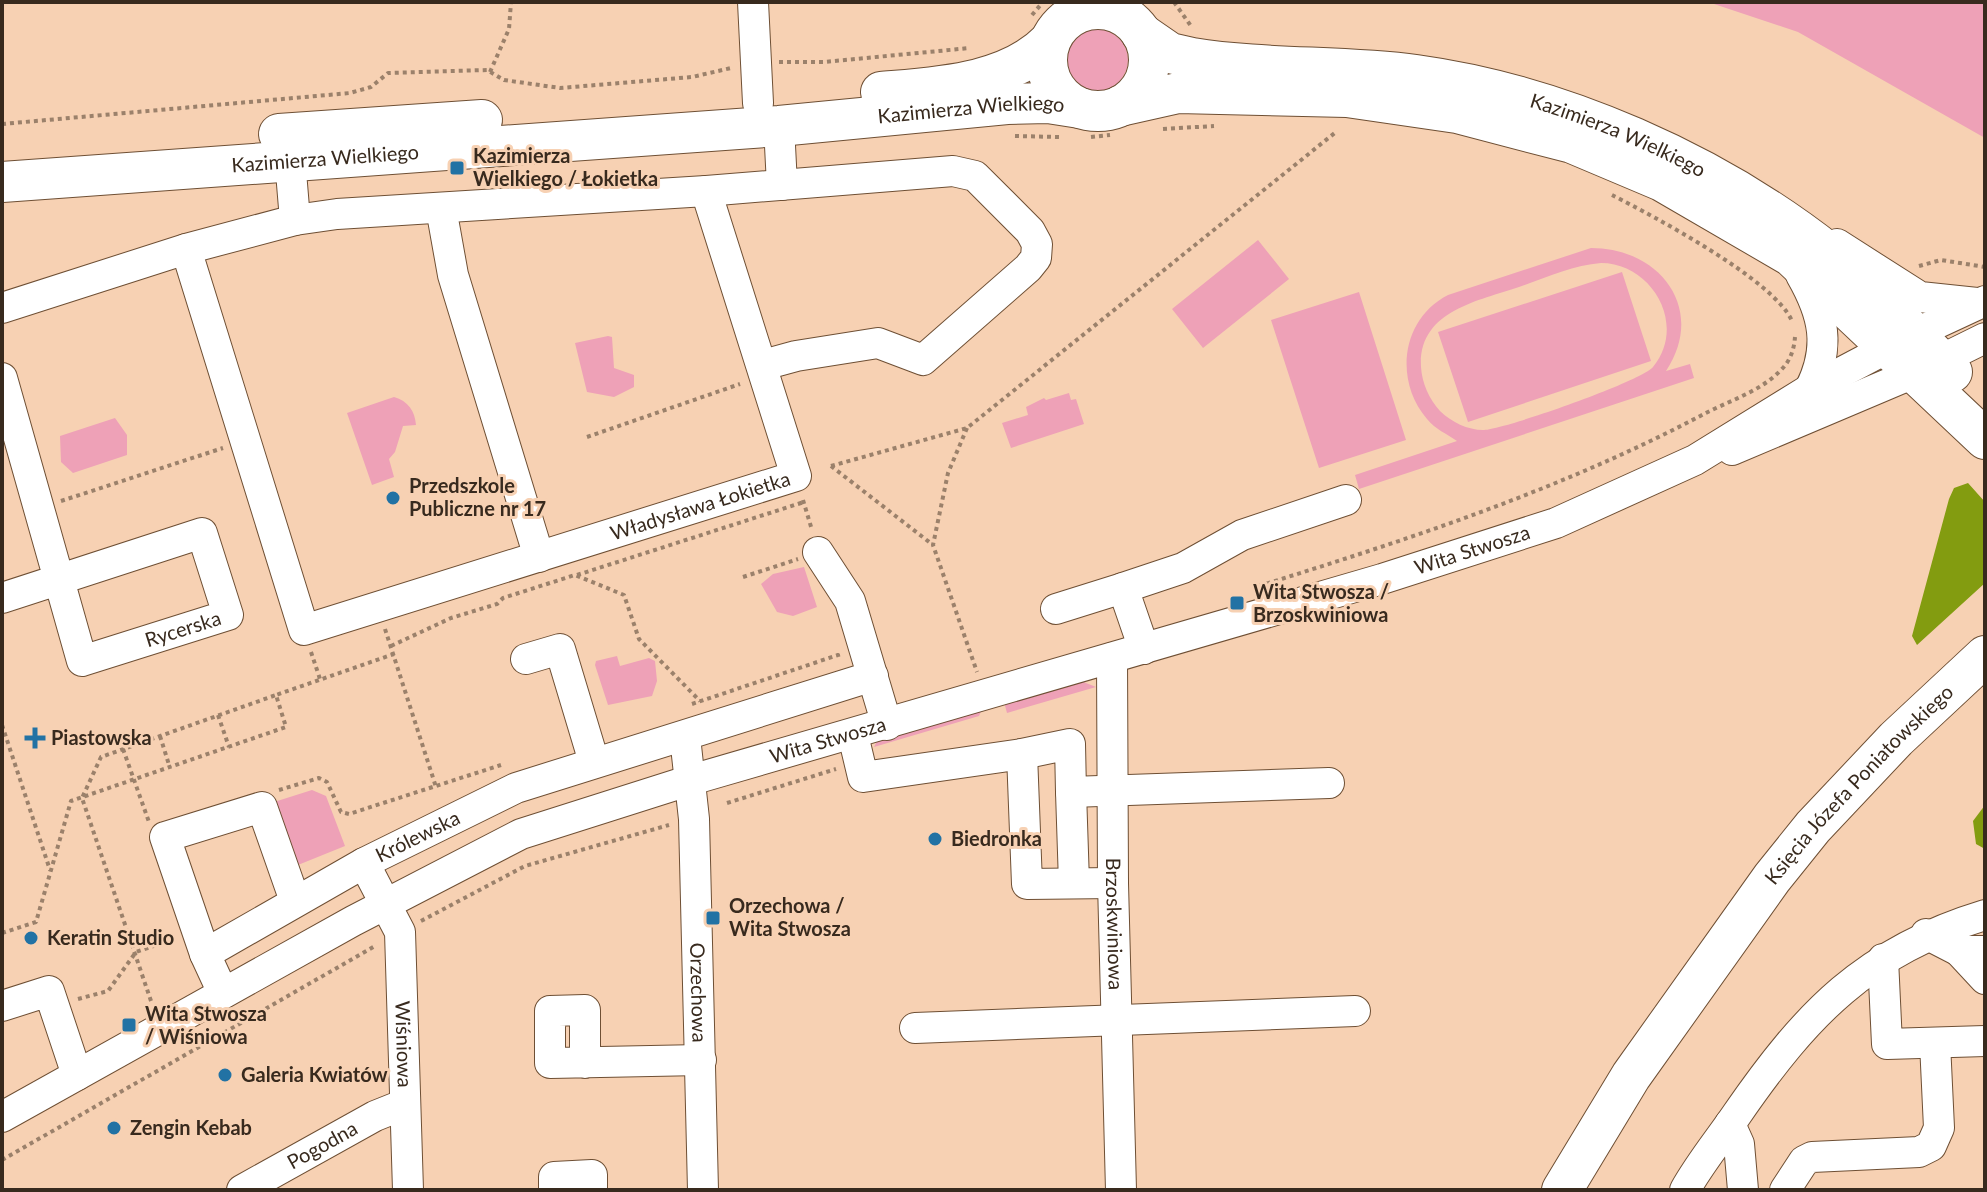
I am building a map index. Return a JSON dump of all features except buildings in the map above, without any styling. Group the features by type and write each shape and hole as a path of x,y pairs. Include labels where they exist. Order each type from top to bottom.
{"main road":[{"name":"Kazimierza Wielkiego","path":"2,182 290,160 769,115 971,80 1022,63 1065,21 1091,10 1106,10 1132,19 1170,53 1192,58 1418,76 1530,101 1662,150 1711,175 1795,244"},
{"path":"1120,120 1147,75 1147,46 1132,19"},
{"path":"1065,21 1047,68 1051,81 1068,102 1075,127"},
{"name":"Kazimierza Wielkiego","path":"2,154 1027,103 1075,127 1106,111 1120,120 1159,95 1242,93 1347,97 1457,113 1572,143 1662,181 1795,244 1864,283 1914,354"},
{"path":"1914,354 1985,405"},
{"path":"1914,354 1985,439"},
{"name":"Księcia Józefa Poniatowskiego","path":"1562,1190 1631,1076 1772,878 1813,827 1896,739 1985,656"},
{"name":"Księcia Józefa Poniatowskiego","path":"1743,922 1985,692"}],"street":[{"path":"753,2 757,61 782,185"},
{"path":"290,160 295,220"},
{"path":"2,308 186,249 295,220 337,214 706,191 953,171 975,176 1030,231 1037,244 1036,258 923,360 878,343 796,356 765,370"},
{"name":"Władysława Łokietka","path":"245,441 304,630 539,557 800,489 765,370 706,191"},
{"path":"441,208 453,275 539,557"},
{"path":"1810,389 1820,370 1824,331 1795,244 1851,250 1920,297 1938,301 1984,302"},
{"path":"186,249 245,441"},
{"name":"Wita Stwosza","path":"1695,460 1748,446 1914,354 1984,302"},
{"name":"Wita Stwosza","path":"2,1117 387,903 521,834 691,780 1382,579 1556,523 1695,460 1810,389 1914,354 1985,338"},
{"name":"Rycerska","path":"2,378 56,579 82,661 228,615 202,533 56,579 2,598"},
{"path":"1056,609 1183,568 1242,535 1346,500"},
{"path":"818,552 850,601 860,680 887,725"},
{"path":"1123,588 1144,649"},
{"path":"526,659 560,649 594,762"},
{"name":"Brzoskwiniowa","path":"1112,658 1113,883 1121,1190"},
{"name":"Królewska","path":"201,943 295,901 364,863 516,788 860,680"},
{"path":"853,735 863,777 1070,744 1074,883"},
{"path":"685,737 691,780"},
{"path":"1022,754 1027,884 1113,883"},
{"name":"Orzechowa","path":"691,780 703,1190"},
{"path":"1071,792 1329,783"},
{"path":"223,993 201,943 165,837 262,807 295,901"},
{"name":"Wiśniowa","path":"364,863 400,932 408,1190"},
{"path":"1685,1190 1730,1124 1805,1025 1842,988 1926,934 1985,915"},
{"path":"1926,934 1972,951 1985,979"},
{"path":"1883,959 1887,1044 1985,1041"},
{"path":"2,1006 49,991 77,1075"},
{"path":"915,1028 1355,1011"},
{"path":"1785,1190 1804,1161 1812,1157 1919,1152 1931,1146 1939,1128 1935,1043"},
{"name":"Orzechowa","path":"585,1063 701,1060"},
{"name":"Pogodna","path":"242,1190 375,1116 405,1104"},
{"path":"1730,1124 1739,1144 1743,1190"},
{"path":"554,1190 554,1177 592,1175 592,1190"}],"path":[{"path":"490,72 504,47 511,2"},
{"path":"2,124 350,93 371,87 388,73 490,72 504,80 560,88 708,75 757,61 824,62 976,47"},
{"path":"1010,136 1120,120"},
{"path":"1159,130 1218,126"},
{"path":"933,545 831,466 967,428 1336,132"},
{"path":"1600,189 1708,251 1764,289 1788,313 1795,336 1790,358 1783,369 1761,385 1705,413"},
{"path":"587,437 765,370"},
{"path":"967,428 948,473 933,545 978,675"},
{"path":"37,509 245,441"},
{"path":"391,646 451,618 497,604 503,598 575,575 800,489 818,552 743,577"},
{"path":"575,575 624,595 639,639 700,701"},
{"path":"379,608 436,787"},
{"path":"151,1001 82,798 101,757 394,654"},
{"path":"686,706 838,655 860,680"},
{"path":"2,933 36,922 71,801 286,727 276,695"},
{"path":"218,715 229,747"},
{"path":"2,725 5,745 50,872"},
{"path":"160,736 170,768"},
{"path":"123,749 151,829"},
{"path":"265,794 319,778 327,782 341,812 349,814 511,762"},
{"path":"2,1160 400,932 525,866 562,853 714,814 727,803 749,794 842,766"},
{"path":"53,1006 108,991 136,952 201,943"}],"shaded area":[{"path":"1708,2 1985,2 1985,138 1798,32"},
{"path":"1091,29 1103,29 1119,38 1126,48 1126,72 1119,82 1103,91 1091,91 1071,77 1066,66 1066,54 1080,34"},
{"path":"1258,240 1289,279 1203,348 1172,309"},
{"path":"1591,248 1638,258 1670,286 1678,305 1681,326 1677,348 1666,371 1690,364 1694,378 1359,489 1355,475 1457,441 1437,429 1416,404 1407,369 1412,335 1420,319 1448,295","holes":["1601,263 1635,273 1649,285 1665,315 1667,333 1663,350 1653,367 1600,393 1496,428 1477,430 1466,427 1449,419 1436,406 1429,396 1421,367 1423,348 1429,333 1440,321 1469,304 1570,269"]},
{"path":"1622,272 1651,361 1468,422 1438,332"},
{"path":"1359,292 1406,440 1319,468 1271,320"},
{"path":"612,337 614,368 634,375 634,387 614,397 587,392 575,343"},
{"path":"1069,393 1071,400 1076,399 1084,424 1011,448 1002,423 1028,415 1026,407 1044,398"},
{"path":"394,397 410,407 416,425 403,426 395,452 389,459 394,477 372,485 347,413"},
{"path":"115,418 127,435 127,455 73,473 61,462 60,436"},
{"path":"1968,483 1985,502 1985,583 1917,645 1912,636 1949,499 1954,488"},
{"path":"804,567 817,607 793,616 777,612 761,584 773,574"},
{"path":"617,656 620,666 649,658 655,661 657,681 652,696 608,705 595,665 596,661"},
{"path":"1081,681 1096,687 1007,713 1004,702"},
{"path":"983,707 979,716 874,747 877,741"},
{"path":"312,790 326,796 345,846 293,867 271,803"},
{"path":"1985,805 1985,849 1976,844 1973,821"}],"place":[{"name":"Kazimierza Wielkiego / Łokietka","path":"457,168"},
{"name":"Przedszkole Publiczne nr 17","path":"393,498"},
{"name":"Wita Stwosza / Brzoskwiniowa","path":"1237,603"},
{"name":"Piastowska","path":"35,738"},
{"name":"Biedronka","path":"935,839"},
{"name":"Orzechowa / Wita Stwosza","path":"713,918"},
{"name":"Keratin Studio","path":"31,938"},
{"name":"Wita Stwosza / Wiśniowa","path":"129,1025"},
{"name":"Galeria Kwiatów","path":"225,1075"},
{"name":"Zengin Kebab","path":"114,1128"}]}
